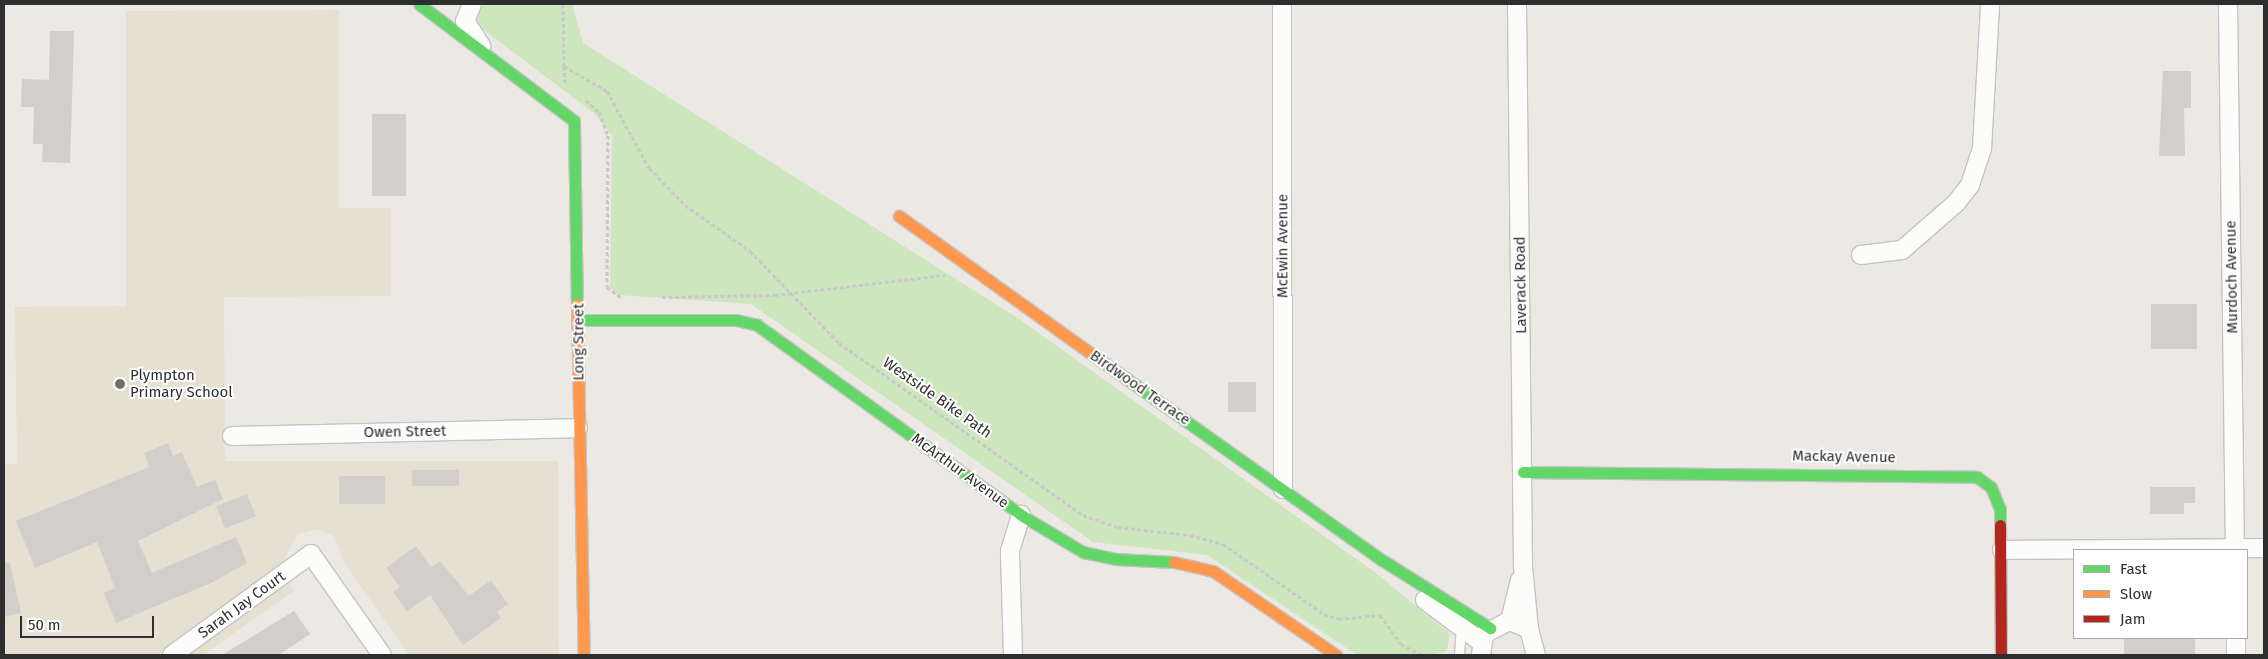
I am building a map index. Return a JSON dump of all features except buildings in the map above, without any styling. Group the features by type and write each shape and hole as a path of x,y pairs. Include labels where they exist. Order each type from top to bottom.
{"street":[{"name":"Long Street","path":"419,4 471,47 502,64"},
{"name":"Long Street","path":"472,4 465,21 468,32 502,64 574,121 579,320 578,428 584,655"},
{"name":"McEwin Avenue","path":"1282,4 1283,488"},
{"name":"Laverack Road","path":"1516,4 1523,567 1529,629 1538,654"},
{"path":"1861,255 1902,250 1956,203 1970,184 1982,149 1990,4"},
{"name":"Murdoch Avenue","path":"2228,4 2235,549"},
{"name":"Birdwood Terrace","path":"899,216 961,263 1283,488 1382,560 1481,646"},
{"name":"McArthur Avenue","path":"579,320 736,320 757,325 1021,515 1083,552 1115,559 1184,562 1214,571 1336,655"},
{"name":"Owen Street","path":"232,436 578,428"},
{"name":"Mackay Avenue","path":"1523,472 1966,474 1990,487 2000,509 2002,550 2001,655"},
{"path":"1013,655 1010,551 1021,515"},
{"path":"2235,549 2264,548"},
{"path":"2002,550 2073,550"},
{"name":"Sarah Jay Court","path":"172,655 311,554 382,655"},
{"name":"Birdwood Terrace","path":"1382,560 1407,586 1461,626 1481,646"},
{"name":"Laverack Road","path":"1510,621 1523,567"},
{"path":"1481,646 1510,621 1529,629"},
{"path":"2236,639 2236,655"}],"lane":[{"path":"1459,655 1461,626"}],"path":[{"path":"563,4 563,81 569,88"},
{"name":"Westside Bike Path","path":"564,66 606,91 650,168 685,205 750,251 839,343 1083,515 1118,527 1190,535 1223,544 1324,614 1339,619 1380,614 1401,644 1422,655"},
{"path":"584,98 599,112 608,135 607,287 612,295 629,297"},
{"path":"656,297 789,293 940,277 961,263"}],"shaded area":[{"name":"Plympton Primary School","path":"339,10 339,208 391,208 391,296 224,297 225,461 558,461 559,655 409,655 343,561 335,537 318,529 297,534 280,568 294,591 203,655 4,655 4,465 17,464 15,307 126,306 126,11"}],"green space":[{"path":"484,4 572,4 583,43 1019,319 1376,573 1450,634 1447,651 1431,655 1357,655 1207,555 1093,542 751,304 618,295 610,287 612,136 595,114 472,21"}],"traffic: fast":[{"path":"419,4 574,121 577,304"},
{"path":"579,320 736,320 757,325 1021,515 1083,552 1115,559 1174,562"},
{"path":"1089,352 1382,560 1490,628"},
{"path":"1523,472 1977,477 1991,487 2000,509 2000,525"}],"traffic: slow":[{"path":"899,216 1089,352"},
{"path":"577,304 584,655"},
{"path":"1174,562 1213,571 1336,655"}],"traffic: jam":[{"path":"2000,525 2001,655"}],"place":[{"name":"Plympton Primary School","path":"120,384"}]}
